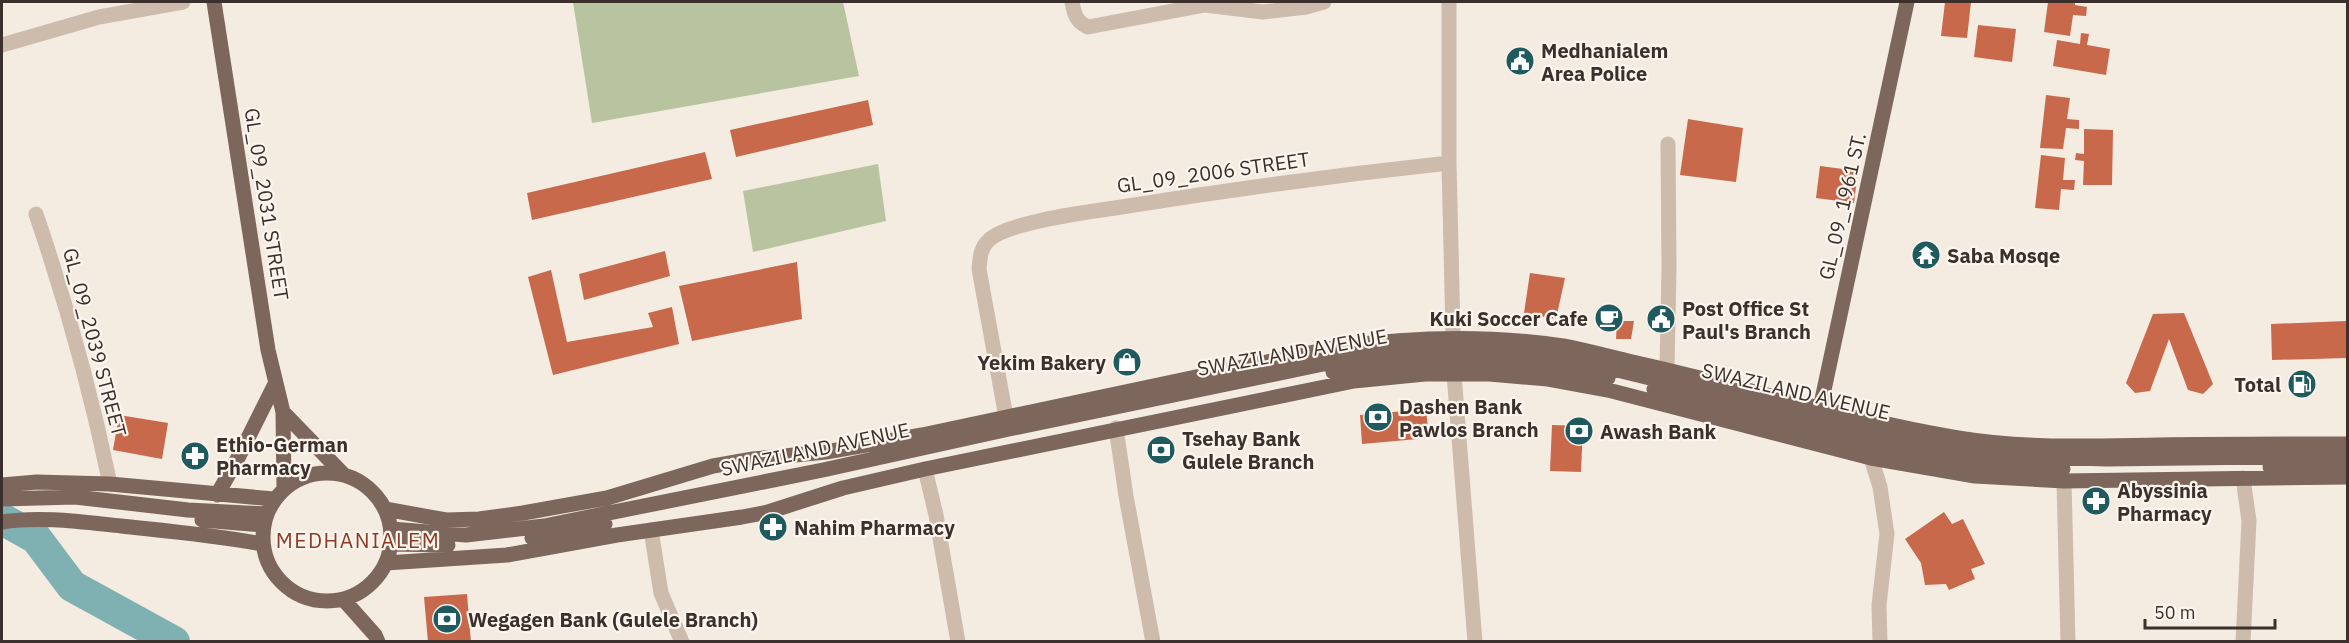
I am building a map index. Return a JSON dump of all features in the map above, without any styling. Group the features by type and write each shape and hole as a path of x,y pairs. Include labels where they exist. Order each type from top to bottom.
{"main road":[{"name":"GL_09_2031 STREET","path":"214,2 275,384 283,412 279,494"},
{"name":"GL_09_1961 ST.","path":"1816,425 1907,2"},
{"path":"385,509 446,520 478,519 523,513 607,498 713,466 762,458 826,452 1006,417 1338,347 1389,341 1454,357 1489,374 1571,383 1816,425 1928,432 2013,444 2076,446 2348,444"},
{"path":"386,563 507,555 759,514 843,488 925,469 1116,428 1354,381 1391,376 1454,357 1561,346 1667,368 1816,425 1871,458 1975,476 2064,481 2348,477"},
{"name":"SWAZILAND AVENUE","path":"391,536 466,535 544,526 801,475 1341,360 1540,356 1609,368 1923,453 1982,463 2022,467 2348,466"},
{"path":"217,495 275,384"},
{"name":"GL_09_2031 STREET","path":"283,412 343,474"},
{"name":"SWAZILAND AVENUE","path":"1816,425 2002,455 2106,459 2348,456"},
{"path":"322,473 343,474 363,484 379,499 385,509 391,536 386,563 376,579 361,592 343,599 325,602 306,599 290,591 276,578 267,562 262,544 265,519 279,494 302,478 322,473"},
{"path":"7,503 36,482 110,484 217,495 279,494"},
{"path":"7,503 75,497 265,519"},
{"path":"7,503 124,526 209,535 262,544"},
{"path":"343,599 375,635 378,642"}],"street":[{"path":"2,45 99,17 183,2"},
{"path":"1072,2 1073,12 1080,23 1088,27 1205,5 1263,12 1306,8 1324,2"},
{"path":"1449,2 1449,163 1454,357 1475,642"},
{"path":"1667,368 1668,144"},
{"name":"GL_09_2006 STREET","path":"1006,417 979,269 981,251 988,240 1001,232 1058,217 1205,193 1449,163"},
{"name":"GL_09_2039 STREET","path":"36,213 68,310 110,484"},
{"path":"1116,428 1153,642"},
{"path":"1871,458 1880,487 1887,534 1879,605 1880,642"},
{"path":"925,469 936,515 958,642"},
{"path":"2243,478 2249,521 2243,642"},
{"path":"2064,481 2068,642"},
{"path":"651,530 661,593 682,642"}],"green space":[{"path":"573,2 843,2 859,76 592,123"},
{"path":"878,164 886,221 753,252 743,191"}],"building":[{"path":"1945,2 1971,2 1967,38 1941,36"},
{"path":"2048,2 2075,2 2075,5 2087,7 2086,16 2073,15 2070,36 2044,32"},
{"path":"1978,25 2016,29 2012,62 1974,57"},
{"path":"2081,33 2089,34 2087,45 2110,49 2106,75 2053,66 2057,40 2080,44"},
{"path":"2046,95 2070,98 2067,119 2079,120 2079,129 2066,128 2063,149 2040,148"},
{"path":"868,100 873,125 736,157 730,130"},
{"path":"1688,119 1743,128 1736,182 1680,175"},
{"path":"2084,129 2113,130 2112,185 2083,185 2084,161 2075,160 2076,153 2084,154"},
{"path":"705,152 712,179 532,220 527,193"},
{"path":"2041,155 2065,158 2063,180 2075,180 2074,190 2061,189 2059,210 2035,208"},
{"path":"1820,166 1858,171 1854,203 1816,198"},
{"path":"665,251 670,276 584,300 579,274"},
{"path":"797,262 802,319 692,341 679,286"},
{"path":"551,270 567,342 653,327 648,313 672,307 679,344 553,375 528,277"},
{"path":"1530,273 1565,278 1556,319 1524,313"},
{"name":"Kuki Soccer Cafe","path":"1601,309 1618,309 1615,327 1600,327"},
{"path":"2184,313 2213,384 2203,394 2188,390 2169,339 2150,391 2135,393 2126,383 2153,314"},
{"path":"1617,321 1634,321 1631,339 1616,339"},
{"path":"2346,321 2347,358 2272,360 2271,324"},
{"path":"1426,409 1429,438 1362,444 1360,415"},
{"path":"119,415 168,423 162,459 113,450"},
{"path":"1552,425 1583,426 1581,472 1550,471"},
{"path":"1944,512 1952,524 1963,519 1985,564 1971,569 1975,579 1949,590 1946,584 1925,585 1921,563 1905,539"},
{"name":"Wegagen Bank (Gulele Branch)","path":"467,594 471,642 428,642 424,597"}],"waterway":[{"path":"2,519 36,538 72,586 174,642"}],"place":[{"name":"Medhanialem Area Police","path":"1520,61"},
{"name":"Saba Mosqe","path":"1926,255"},
{"name":"Kuki Soccer Cafe","path":"1609,318"},
{"name":"Post Office St Paul's Branch","path":"1661,319"},
{"name":"Yekim Bakery","path":"1127,362"},
{"name":"Total","path":"2302,384"},
{"name":"Dashen Bank Pawlos Branch","path":"1378,417"},
{"name":"Awash Bank","path":"1579,431"},
{"name":"Tsehay Bank Gulele Branch","path":"1161,450"},
{"name":"Ethio-German Pharmacy","path":"195,456"},
{"name":"Abyssinia Pharmacy","path":"2096,501"},
{"name":"Nahim Pharmacy","path":"773,527"},
{"name":"Wegagen Bank (Gulele Branch)","path":"447,619"}],"district":[{"name":"MEDHANIALEM","path":"358,540"}]}
